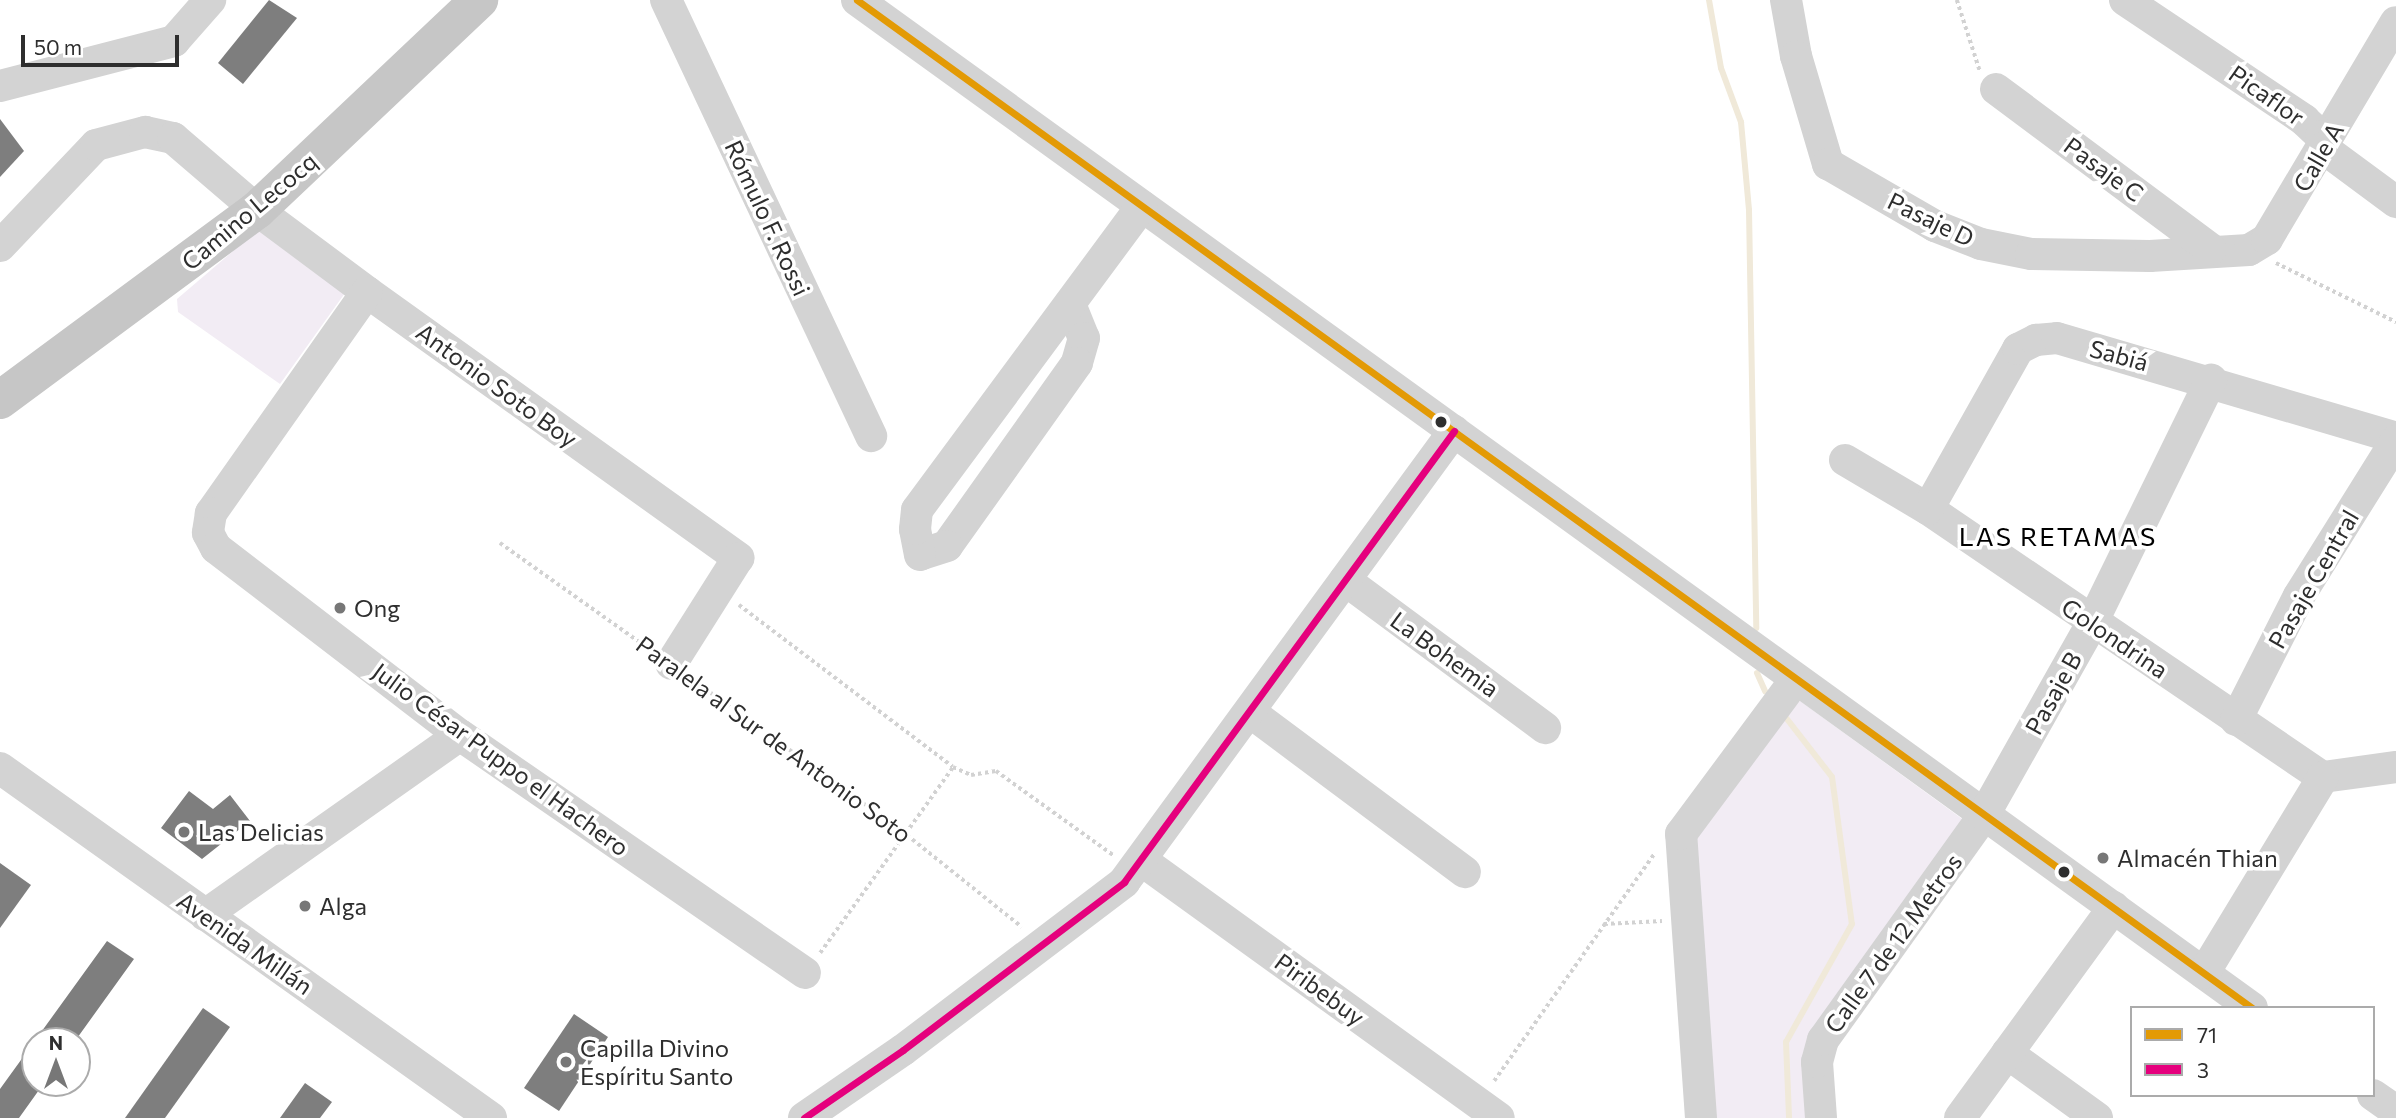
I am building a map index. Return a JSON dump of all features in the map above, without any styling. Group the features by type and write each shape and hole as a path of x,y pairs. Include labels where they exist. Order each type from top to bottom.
{"main road":[{"name":"Camino Lecocq","path":"0,400 257,210 479,0"}],"street":[{"path":"0,86 174,41 210,0"},
{"name":"Rómulo F. Rossi","path":"666,0 871,436"},
{"path":"857,0 2249,1006"},
{"name":"Pasaje D","path":"1786,0 1796,56 1828,164 1936,226 1982,244 2031,254 2071,255 2150,256 2211,249"},
{"name":"Picaflor","path":"2125,0 2304,120 2321,136 2323,148 2396,202"},
{"path":"2386,0 2396,3"},
{"name":"Calle A","path":"2249,250 2267,239 2281,220 2396,22"},
{"name":"Pasaje C","path":"1996,89 2211,249"},
{"name":"Antonio Soto Boy","path":"0,246 96,145 145,132 173,138 257,210 367,292 738,558 718,589"},
{"path":"1070,304 1084,338 1077,363 947,546 920,555 915,529 917,510 1142,206"},
{"path":"2211,249 2249,250"},
{"name":"Julio César Puppo el Hachero","path":"367,292 211,513 208,533 216,548 460,734 805,973"},
{"name":"Sabiá","path":"1928,509 2018,349 2035,340 2056,338 2211,380 2396,439"},
{"name":"Pasaje B","path":"1984,816 2092,623 2211,380"},
{"path":"804,1118 1124,882 1454,431"},
{"name":"Pasaje Central","path":"2236,720 2299,596 2396,439"},
{"name":"Golondrina","path":"1844,460 1928,509 2092,623 2323,777"},
{"name":"La Bohemia","path":"1345,580 1545,728"},
{"path":"671,664 718,589"},
{"path":"1702,1118 1685,920 1681,834 1796,679"},
{"path":"1250,712 1465,872"},
{"path":"205,915 460,734"},
{"path":"2204,973 2323,777 2396,767"},
{"name":"Avenida Millán","path":"0,768 491,1118"},
{"name":"Calle 7 de 12 Metros","path":"1821,1118 1818,1051 1823,1040 1984,816"},
{"name":"Piribebuy","path":"1141,860 1488,1111"},
{"path":"1960,1118 2114,907"},
{"path":"2007,1053 2097,1118"},
{"path":"2375,1096 2396,1111"}],"path":[{"path":"1957,0 1982,74 1996,89"},
{"path":"2249,250 2396,322"},
{"name":"Paralela al Sur de Antonio Soto","path":"500,543 908,835 1042,944"},
{"path":"718,589 953,767 971,775 996,771 1107,854 1141,860"},
{"path":"805,973 908,835 953,767"},
{"path":"1488,1111 1604,924 1663,842 1681,834"},
{"path":"1604,924 1685,920"}],"shaded area":[{"path":"259,229 345,293 280,384 178,312 177,299"},
{"path":"1800,701 1965,821 1814,1035 1812,1118 1713,1118 1690,843 1787,705"}],"building":[{"path":"269,0 297,18 243,84 218,63"},
{"path":"0,119 24,151 0,177"},
{"path":"189,791 213,809 230,795 250,821 202,859 161,828"},
{"path":"0,863 31,885 0,928"},
{"path":"107,941 134,959 85,1027 45,1027"},
{"path":"203,1008 230,1027 165,1118 125,1118"},
{"name":"Capilla Divino Espíritu Santo","path":"574,1014 608,1037 559,1111 524,1088"},
{"path":"21,1060 21,1097 34,1097 19,1118 0,1118 0,1089"},
{"path":"305,1083 332,1102 320,1118 280,1118"}],"waterway":[{"path":"1709,0 1721,68 1741,122 1749,210 1756,628"},
{"path":"1757,673 1765,691"},
{"path":"1787,719 1832,777 1852,924 1786,1042 1789,1118"}],"transit line":[{"name":"71","path":"857,0 2249,1006"},
{"name":"3","path":"804,1118 903,1050 1124,882 1454,431"}],"place":[{"name":"Ong","path":"340,608"},
{"name":"Las Delicias","path":"184,832"},
{"name":"Almacén Thian","path":"2103,858"},
{"name":"Alga","path":"305,906"},
{"name":"Capilla Divino Espíritu Santo","path":"566,1062"}],"district":[{"name":"LAS RETAMAS","path":"2058,536"}]}
